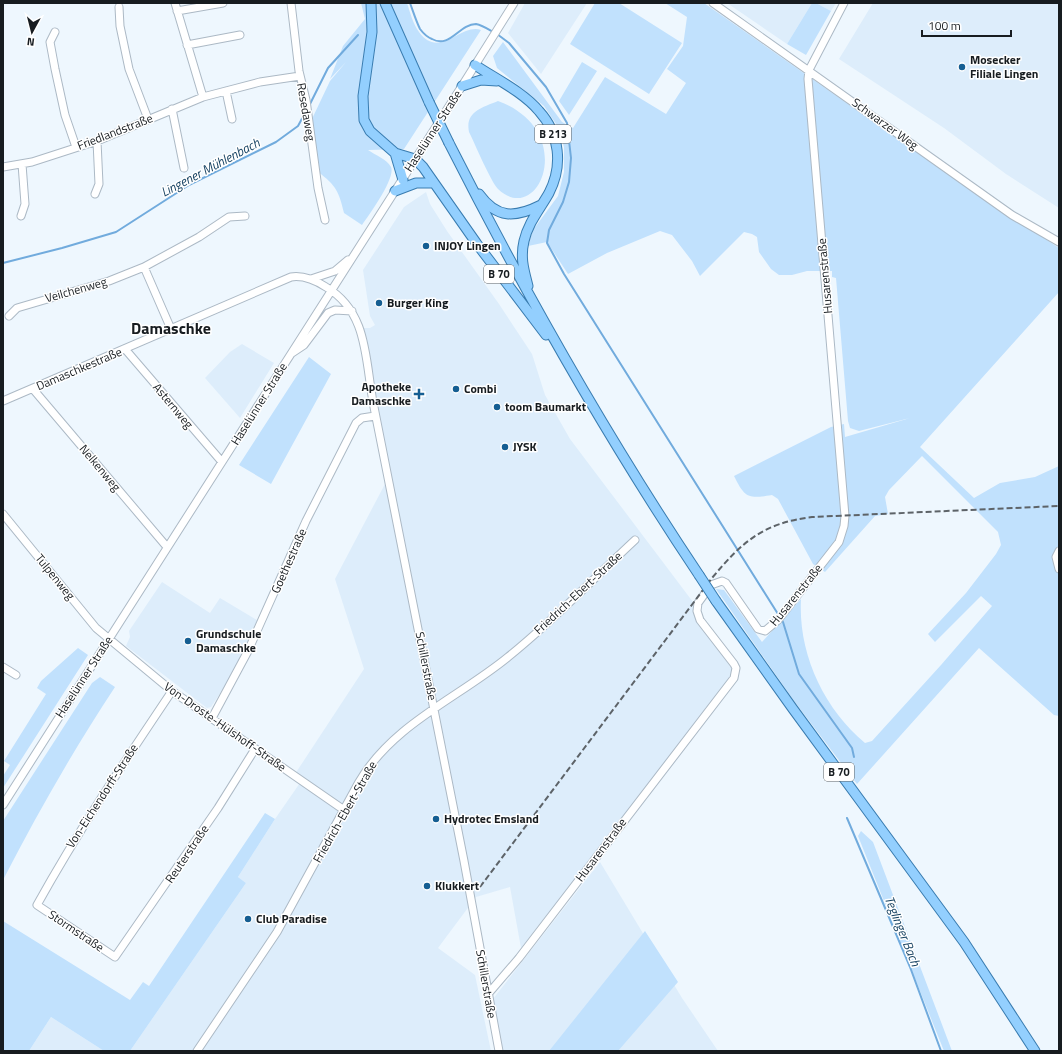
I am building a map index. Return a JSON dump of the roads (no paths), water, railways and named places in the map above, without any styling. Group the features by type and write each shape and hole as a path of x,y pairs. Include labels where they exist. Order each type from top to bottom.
{"main road":[{"path":"371,3 372,32 363,96 364,120 370,131 395,153 415,159"},
{"name":"B 70","path":"384,3 429,102 499,242 568,364 650,501 716,601 793,709 964,942 1035,1051"},
{"name":"B 213","path":"475,65 529,101 539,110 549,123 555,138 558,165 556,178 541,205"},
{"name":"B 213","path":"462,86 481,80 500,82"},
{"path":"395,153 402,180"},
{"name":"B 70","path":"415,159 568,364"},
{"path":"462,168 485,202 500,212 508,215 519,214 541,205"},
{"path":"395,191 416,183 433,183"},
{"path":"532,301 523,272 522,251 528,228 541,205"}],"street":[{"path":"175,3 203,97"},
{"path":"177,12 223,3"},
{"name":"Resedaweg","path":"291,3 300,76 306,101 318,188 325,220"},
{"name":"Haselünner Straße","path":"3,805 514,3"},
{"name":"Schwarzer Weg","path":"713,3 1012,215 1059,242"},
{"path":"809,70 844,3"},
{"path":"119,7 120,26 129,69 148,119"},
{"path":"56,32 50,42 65,115 76,147"},
{"path":"187,45 240,35"},
{"name":"Husarenstraße","path":"488,994 519,958 734,678 736,668 734,664 700,620 697,611 698,603 711,585 722,581 726,584 758,629 765,631 784,613 839,542 845,521 808,78 809,70"},
{"name":"Friedlandstraße","path":"3,166 22,164 97,141 203,97 260,82 300,76"},
{"path":"226,91 232,119"},
{"path":"172,109 184,168"},
{"path":"95,194 99,184 97,141"},
{"path":"21,216 25,204 22,164"},
{"name":"Veilchenweg","path":"9,316 17,308 109,281 144,267 199,237 229,217 245,216"},
{"path":"311,279 335,271 354,254"},
{"path":"144,267 171,329"},
{"name":"Damaschkestraße","path":"3,401 291,277 299,276 311,279 332,290"},
{"name":"Schillerstraße","path":"332,290 342,298 357,318 362,337 375,416 434,708 499,1051"},
{"path":"290,354 304,345 328,313 335,310 352,311"},
{"name":"Asternweg","path":"125,349 222,462"},
{"name":"Nelkenweg","path":"33,389 168,547"},
{"name":"Goethestraße","path":"212,718 248,651 306,521 356,423 362,418 375,416"},
{"name":"Tulpenweg","path":"3,514 96,628 108,639"},
{"name":"Friedrich-Ebert-Straße","path":"197,1051 277,932 367,768 382,750 434,708 508,658 635,540"},
{"path":"1059,551 1056,557 1059,569"},
{"name":"Von-Droste-Hülshoff-Straße","path":"108,639 172,690 344,810"},
{"path":"3,667 16,675"},
{"name":"Von-Eichendorff-Straße","path":"37,905 109,783 172,690"},
{"name":"Reuterstraße","path":"115,957 218,808 255,749"},
{"name":"Stormstraße","path":"37,905 115,957"}],"waterway":[{"path":"410,3 420,29 432,39 444,41 464,28 476,24 493,32"},
{"path":"497,34 509,43 546,87 567,123 571,158 569,182 563,202 549,230 547,243 564,274 783,622 799,674 852,748 854,757"},
{"name":"Lingener Mühlenbach","path":"309,106 328,68 358,35"},
{"name":"Lingener Mühlenbach","path":"3,263 116,232 189,185 276,142 298,126 305,113"},
{"name":"Teglinger Bach","path":"847,818 910,967 941,1051"}],"railway":[{"path":"480,887 712,578 733,554 755,536 780,524 812,517 1059,506"}],"place":[{"name":"Mosecker Filiale Lingen","path":"962,67"},
{"name":"INJOY Lingen","path":"426,246"},
{"name":"Burger King","path":"379,303"},
{"name":"Combi","path":"456,389"},
{"name":"Apotheke Damaschke","path":"419,394"},
{"name":"toom Baumarkt","path":"497,407"},
{"name":"JYSK","path":"505,447"},
{"name":"Grundschule Damaschke","path":"188,641"},
{"name":"Hydrotec Emsland","path":"436,819"},
{"name":"Klukkert","path":"427,886"},
{"name":"Club Paradise","path":"248,919"}],"district":[{"name":"Damaschke","path":"171,328"}]}
